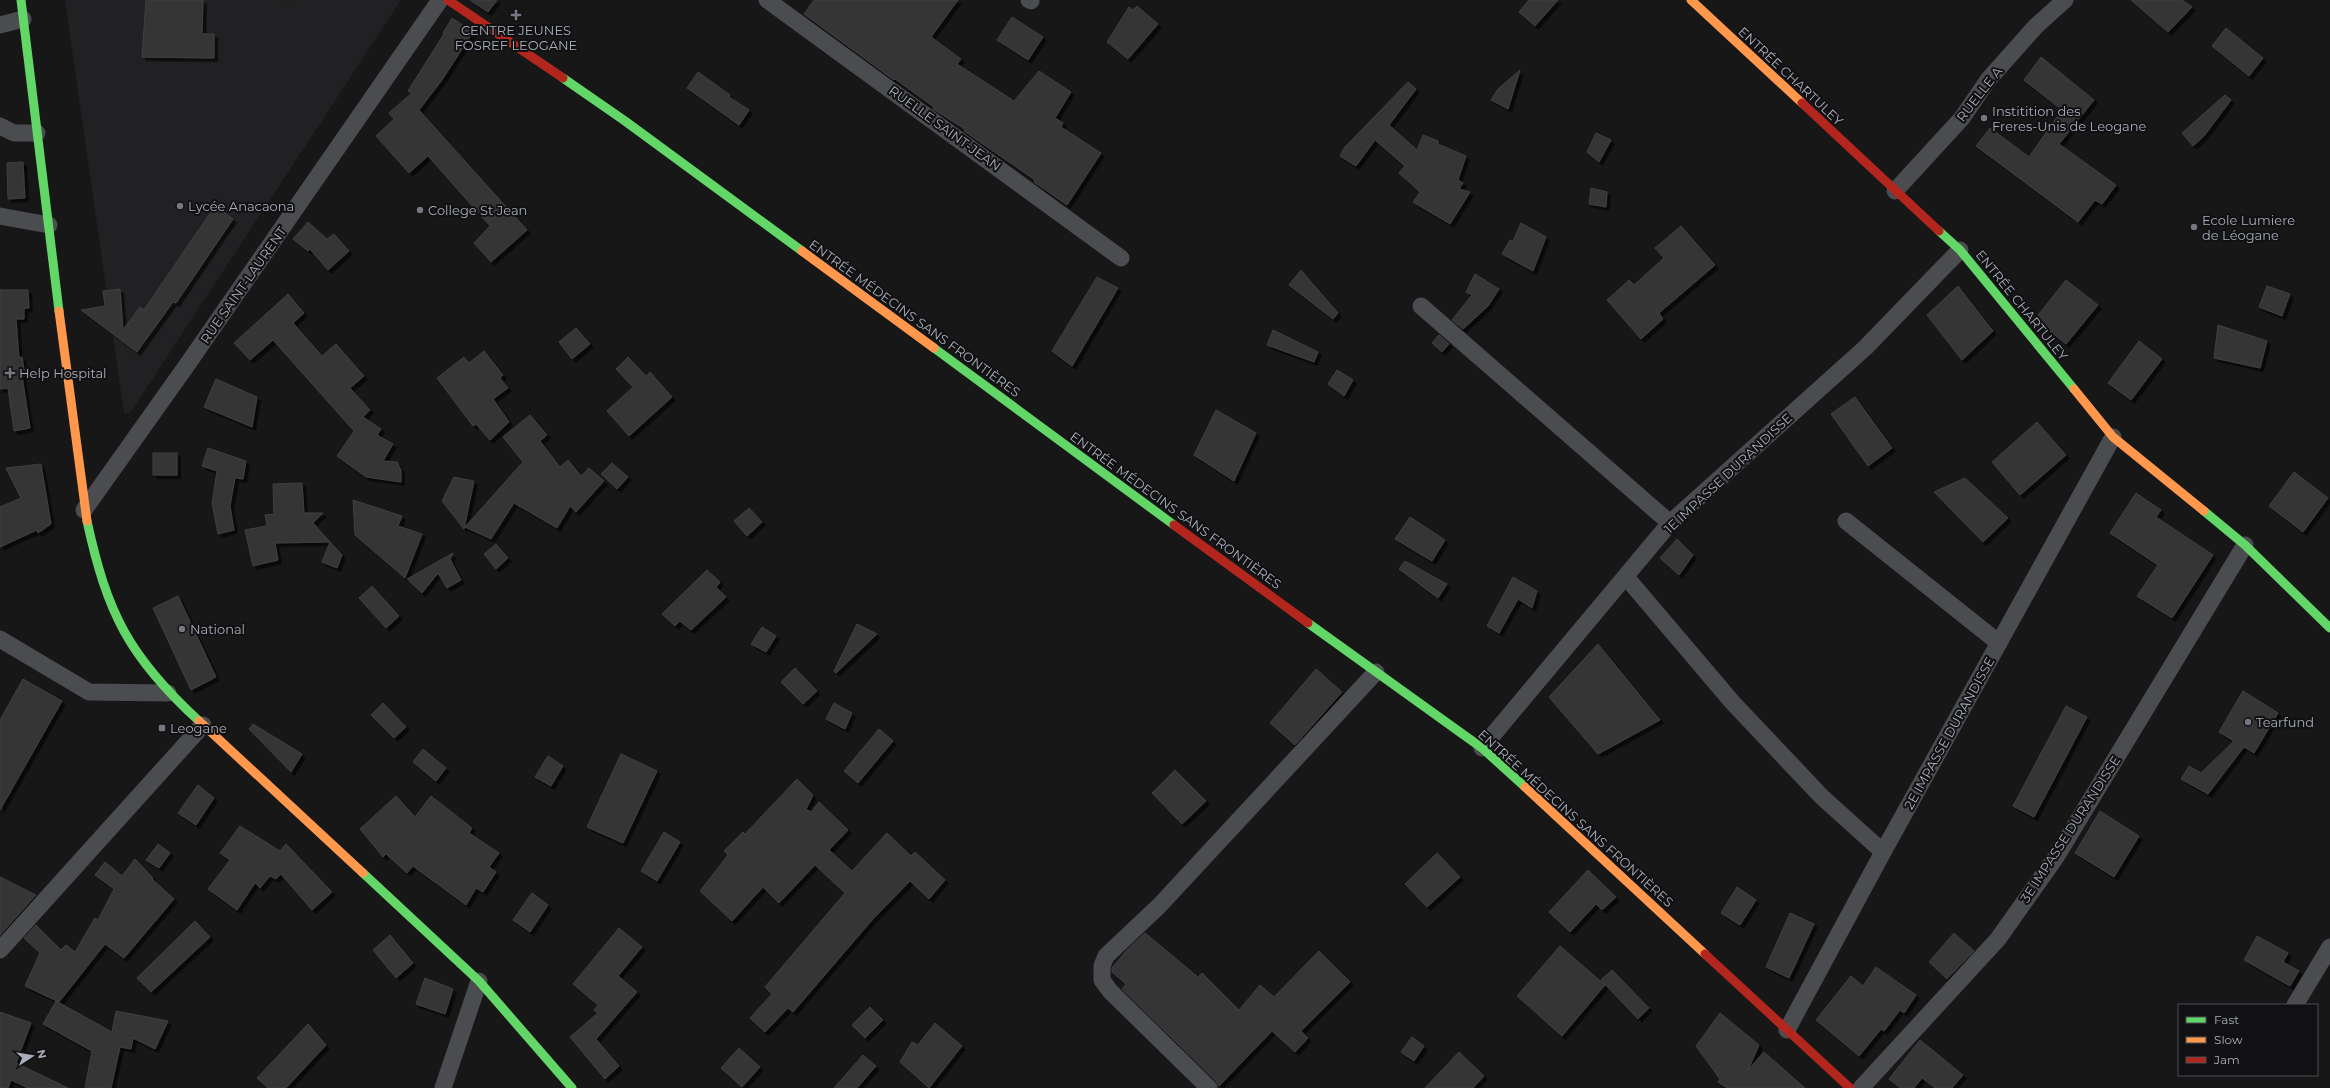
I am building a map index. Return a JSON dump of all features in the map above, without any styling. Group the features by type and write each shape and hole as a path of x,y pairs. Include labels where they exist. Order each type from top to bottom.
{"street":[{"path":"21,0 84,510 98,571 122,630 145,665 168,693 479,981 572,1088"},
{"name":"RUE SAINT-LAURENT","path":"84,510 187,365 440,0"},
{"name":"ENTRÉE MÉDECINS SANS FRONTIÈRES","path":"448,0 625,121 1376,672 1482,748 1850,1088"},
{"name":"RUELLE SAINT-JEAN","path":"767,0 1121,258"},
{"name":"ENTRÉE CHARTULEY","path":"1691,0 1960,250 2113,437 2245,545 2330,628"},
{"name":"RUELLE A","path":"1895,191 1962,118 1993,75 2036,26 2066,0"},
{"path":"0,25 23,19"},
{"path":"0,126 14,133 37,133"},
{"path":"0,216 49,225"},
{"name":"1E IMPASSE DURANDISSE","path":"1482,748 1670,523 1865,348 1960,250"},
{"path":"1421,306 1670,523"},
{"name":"2E IMPASSE DURANDISSE","path":"1787,1030 1883,852 2113,437"},
{"path":"1846,521 1998,643"},
{"name":"3E IMPASSE DURANDISSE","path":"1861,1088 1998,939 2056,857 2245,545"},
{"path":"1626,577 1738,709 1822,797 1883,852"},
{"path":"0,639 89,692 168,693"},
{"path":"1209,1088 1110,991 1102,980 1102,966 1106,956 1159,906 1376,672"},
{"path":"0,950 8,944 203,725"},
{"path":"2296,1004 2330,947"},
{"path":"443,1088 479,981"}],"shaded area":[{"name":"Lycée Anacaona","path":"65,0 401,0 130,413 124,413"},
{"path":"276,0 294,0 291,7"}],"building":[{"path":"146,0 203,0 202,34 214,34 214,58 142,57"},
{"path":"470,0 497,0 488,12"},
{"path":"814,0 958,0 931,37 961,59 957,64 1014,101 1039,71 1071,92 1055,118 1063,123 1061,127 1101,153 1067,205 1034,182 1035,180 964,131 966,130 933,109 934,107 895,79 894,80 804,14"},
{"path":"1529,0 1558,0 1535,26 1519,12"},
{"path":"2131,0 2182,0 2192,7 2168,32"},
{"path":"1137,6 1158,24 1128,59 1107,42 1129,7 1133,10"},
{"path":"1012,17 1043,37 1028,60 997,40"},
{"path":"452,18 473,32 442,80 419,110 527,230 491,262 474,243 490,226 428,156 409,173 376,136 394,119 389,113 412,93 408,91 444,34 443,33"},
{"path":"2226,28 2263,58 2249,76 2212,46"},
{"path":"2041,57 2094,100 2059,144 2116,185 2102,204 2095,200 2078,222 1976,146 1990,128 2029,157 2062,110 2024,80"},
{"path":"1520,70 1508,109 1491,100 1498,89"},
{"path":"698,72 730,95 729,97 749,110 739,125 687,88"},
{"path":"1408,82 1416,89 1389,125 1417,150 1423,135 1438,141 1438,144 1466,156 1458,180 1463,183 1459,189 1470,192 1450,224 1413,202 1420,192 1399,173 1405,166 1375,140 1356,166 1340,156 1344,148"},
{"path":"2225,95 2231,100 2204,136 2193,146 2182,133"},
{"path":"1596,133 1611,140 1599,162 1587,152"},
{"path":"23,162 25,198 8,199 7,163"},
{"path":"1591,188 1607,192 1606,207 1589,204"},
{"path":"215,206 233,219 176,303 173,302 137,352 81,310 105,306 103,291 120,289 123,330 140,307 144,310"},
{"path":"308,222 327,239 334,234 349,251 328,270 310,249 308,251 293,239"},
{"path":"1521,223 1546,237 1533,271 1502,254 1510,240 1513,241"},
{"path":"1681,226 1715,265 1659,313 1663,319 1641,339 1607,300 1629,280 1634,285 1664,258 1655,248"},
{"path":"1301,270 1338,313 1333,319 1289,285"},
{"path":"1475,274 1499,289 1488,306 1463,329 1452,320 1472,295 1466,292"},
{"path":"1097,277 1118,288 1072,366 1052,351"},
{"path":"2066,280 2098,305 2066,344 2035,319"},
{"path":"1958,286 1993,331 1962,360 1927,315"},
{"path":"2267,286 2290,294 2282,316 2259,307"},
{"path":"0,290 28,290 29,308 24,308 24,319 16,319 19,358 22,357 25,376 22,376 30,428 14,431 8,388 0,389"},
{"path":"288,294 304,313 293,323 322,356 336,344 364,376 350,388 370,410 363,417 381,429 377,435 393,444 383,461 397,462 401,470 401,482 366,477 337,456 354,431 273,340 250,360 234,343"},
{"path":"2218,325 2267,341 2260,368 2214,358"},
{"path":"576,328 590,344 572,359 559,342"},
{"path":"1273,330 1318,352 1314,362 1267,345"},
{"path":"1439,335 1449,344 1442,352 1432,343"},
{"path":"2139,341 2162,359 2131,400 2108,383"},
{"path":"484,351 503,375 500,378 508,388 493,399 509,422 490,440 476,424 473,426 437,378 464,357 469,363"},
{"path":"628,357 646,376 650,372 672,397 629,436 607,411 633,387 616,369"},
{"path":"1337,370 1353,380 1344,396 1328,384"},
{"path":"216,379 257,397 252,427 204,407"},
{"path":"1855,397 1892,448 1868,466 1831,414"},
{"path":"1216,410 1256,433 1234,481 1194,455"},
{"path":"530,415 547,435 540,441 560,467 568,460 581,476 589,468 604,481 576,512 570,506 557,528 514,503 491,539 465,527 523,462 503,437"},
{"path":"2037,422 2066,455 2020,495 1992,462"},
{"path":"208,448 246,461 243,479 235,478 230,506 234,530 218,534 212,503 217,471 202,466"},
{"path":"153,453 177,453 177,475 153,475"},
{"path":"612,463 628,477 617,489 601,474"},
{"path":"41,464 51,524 38,533 37,530 0,547 0,507 21,498 6,468"},
{"path":"2294,472 2328,498 2303,532 2269,506"},
{"path":"454,477 474,481 464,529 442,501"},
{"path":"1965,478 2008,518 1983,542 1934,492"},
{"path":"302,483 304,513 323,513 313,523 342,555 337,568 322,562 330,542 275,543 278,560 253,566 245,530 267,526 265,515 274,514 273,484"},
{"path":"2136,493 2161,510 2156,517 2213,555 2172,618 2137,596 2158,565 2110,533"},
{"path":"353,500 402,516 398,526 422,534 405,578 355,535"},
{"path":"749,508 762,522 747,536 734,521"},
{"path":"1410,517 1445,540 1432,561 1395,539"},
{"path":"1677,539 1693,555 1679,575 1660,558"},
{"path":"496,544 508,558 496,569 484,554"},
{"path":"453,553 450,559 461,580 447,588 438,573 422,593 407,579"},
{"path":"1405,561 1447,584 1438,598 1399,569"},
{"path":"707,570 720,582 716,587 726,597 691,630 680,621 675,626 662,614"},
{"path":"1513,577 1537,591 1532,608 1518,599 1499,633 1487,626"},
{"path":"372,586 399,616 386,628 359,598"},
{"path":"178,596 216,677 191,690 153,608"},
{"path":"857,624 877,634 836,673 834,671"},
{"path":"762,627 776,636 766,652 751,644"},
{"path":"1598,644 1660,720 1598,754 1549,697"},
{"path":"795,668 817,691 803,704 781,682"},
{"path":"1316,669 1342,692 1295,745 1270,723"},
{"path":"23,679 62,701 0,810 0,720"},
{"name":"Tearfund","path":"2243,691 2278,713 2254,753 2244,747 2208,794 2181,779 2189,766 2201,773 2234,741 2219,732"},
{"path":"383,703 406,727 394,738 371,715"},
{"path":"834,703 852,713 845,729 826,719"},
{"path":"2066,706 2087,717 2034,817 2013,806"},
{"path":"253,724 302,754 291,772 249,729"},
{"path":"879,729 893,741 858,783 844,771"},
{"path":"423,749 446,768 436,781 413,762"},
{"path":"621,754 657,771 623,843 587,827"},
{"path":"548,756 563,766 551,786 535,777"},
{"path":"1175,770 1206,801 1182,824 1152,793"},
{"path":"797,779 813,795 806,809 811,812 819,802 848,830 829,850 852,871 887,833 911,856 915,852 945,880 929,899 910,881 873,919 793,1012 788,1008 765,1032 750,1018 772,994 765,987 845,893 815,865 779,903 763,887 732,921 700,891 728,855 724,851 743,832 745,834"},
{"path":"198,785 214,798 196,825 178,813"},
{"path":"396,796 415,817 431,796 472,828 469,833 499,853 489,867 496,872 483,892 476,888 466,905 413,866 407,873 386,854 383,857 360,829"},
{"path":"2100,811 2139,836 2114,877 2075,853"},
{"path":"240,826 280,851 286,844 332,892 312,910 281,874 276,879 270,876 260,888 255,883 237,910 208,889 230,860 220,853"},
{"path":"664,832 680,842 657,881 641,871"},
{"path":"158,844 170,853 159,868 146,860"},
{"path":"1437,853 1460,877 1427,907 1405,884"},
{"path":"135,859 153,878 152,879 174,899 124,958 105,944 59,1002 25,986 40,953 24,938 36,925 61,950 66,945 75,952 95,918 98,920 114,889 95,875 105,862 122,876"},
{"path":"1588,870 1616,897 1602,910 1596,904 1570,932 1549,912"},
{"path":"0,877 36,895 0,935"},
{"path":"1737,887 1756,900 1740,925 1721,913"},
{"path":"532,893 548,905 530,932 513,920"},
{"path":"1790,913 1814,924 1789,978 1766,967"},
{"path":"195,921 210,937 151,992 137,978"},
{"path":"619,928 642,947 618,976 637,992 596,1039 619,1066 605,1079 570,1037 598,1013 594,1010 598,1005 573,984"},
{"path":"1145,933 1198,977 1202,973 1239,1010 1260,985 1274,997 1319,951 1350,982 1301,1031 1308,1038 1295,1052 1272,1031 1219,1086 1216,1081 1122,989 1126,984 1112,972 1112,968 1126,951"},
{"path":"1954,933 1974,951 1947,979 1929,962"},
{"path":"390,935 413,963 396,978 373,950"},
{"path":"2257,936 2288,953 2283,962 2299,971 2290,986 2244,960"},
{"path":"1560,946 1605,985 1562,1036 1517,996"},
{"path":"1876,967 1916,995 1904,1013 1900,1010 1884,1031 1881,1029 1859,1056 1816,1020 1851,976 1863,986"},
{"path":"1612,970 1649,1008 1638,1019 1601,980"},
{"path":"425,978 453,989 445,1014 416,1004"},
{"path":"56,1001 112,1032 116,1011 168,1021 155,1049 133,1038 131,1049 120,1047 111,1088 85,1088 92,1051 43,1024"},
{"path":"870,1007 883,1020 865,1038 852,1025"},
{"path":"0,1012 31,1023 16,1063 68,1088 28,1088 11,1080 8,1088 0,1088"},
{"path":"1720,1013 1759,1045 1748,1070 1764,1052 1805,1088 1727,1088 1718,1082 1720,1079 1696,1046"},
{"path":"935,1023 962,1046 929,1088 900,1062 912,1042 918,1045"},
{"path":"308,1024 326,1045 286,1088 268,1088 257,1078"},
{"path":"1412,1037 1424,1046 1414,1061 1401,1052"},
{"path":"1920,1040 1963,1075 1952,1088 1935,1088 1922,1078 1914,1088 1900,1088 1889,1079"},
{"path":"739,1048 760,1067 742,1087 721,1068"},
{"path":"1459,1052 1484,1076 1473,1088 1425,1088"},
{"path":"863,1055 876,1066 857,1088 834,1088"}],"traffic: fast":[{"path":"21,0 59,311"},
{"path":"563,78 625,121 802,251"},
{"path":"1939,231 1960,250 2074,389"},
{"path":"934,348 1174,525"},
{"path":"2204,511 2245,545 2330,628"},
{"path":"87,521 103,582 124,632 138,654 155,676 199,721"},
{"path":"1308,623 1482,748 1525,787"},
{"path":"363,873 479,981 572,1088"}],"traffic: slow":[{"path":"1691,0 1802,103"},
{"path":"802,251 934,348"},
{"path":"59,311 87,521"},
{"path":"2074,389 2113,437 2204,511"},
{"path":"199,721 363,873"},
{"path":"1525,787 1705,954"}],"traffic: jam":[{"path":"448,0 563,78"},
{"path":"1802,103 1939,231"},
{"path":"1174,525 1308,623"},
{"path":"1705,954 1850,1088"}],"place":[{"name":"CENTRE JEUNES FOSREF LEOGANE","path":"516,15"},
{"name":"Institition des Freres-Unis de Leogane","path":"1984,118"},
{"name":"Lycée Anacaona","path":"180,206"},
{"name":"College St Jean","path":"420,210"},
{"name":"Ecole Lumiere de Léogane","path":"2194,227"},
{"name":"Help Hospital","path":"10,373"},
{"name":"National","path":"182,629"},
{"name":"Tearfund","path":"2248,722"},
{"name":"Leogane","path":"162,728"}]}
